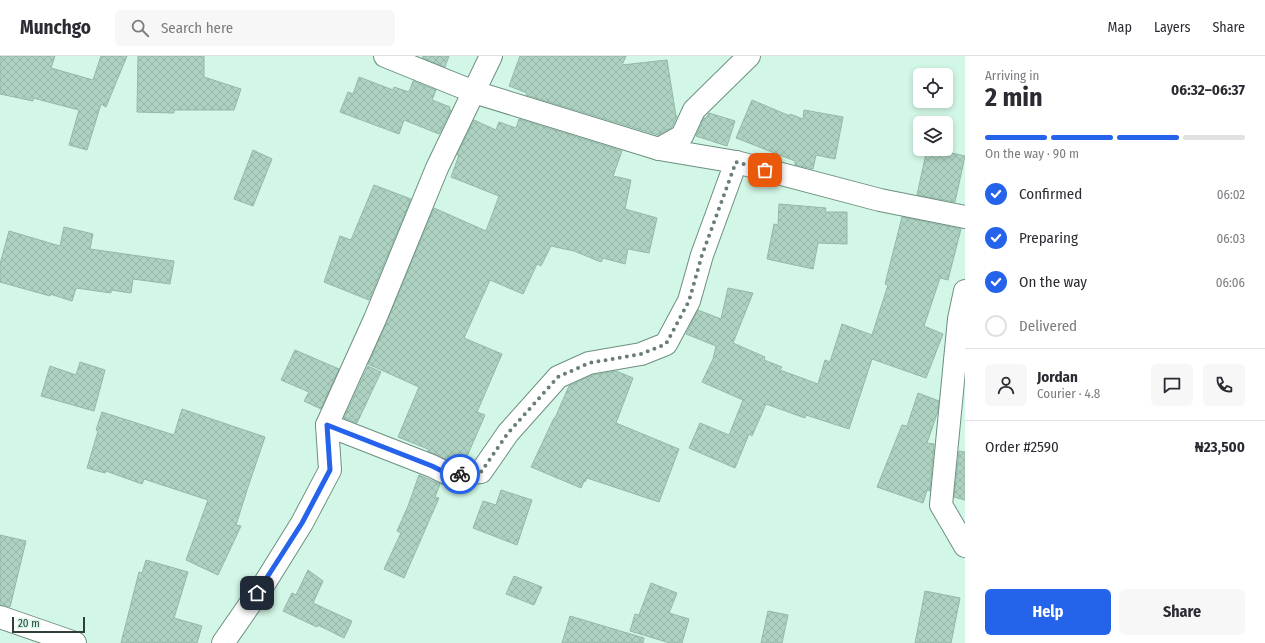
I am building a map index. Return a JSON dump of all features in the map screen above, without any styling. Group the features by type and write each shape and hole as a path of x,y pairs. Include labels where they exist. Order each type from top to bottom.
{"street":[{"path":"385,56 474,92 659,149 736,162 880,200 965,217"},
{"path":"223,643 266,581 302,523 330,470 327,425 375,319 437,168 491,56"},
{"path":"659,149 682,136 694,110 749,56"},
{"path":"327,425 432,466 450,475 481,472 508,433 558,377 589,363 641,354 666,344 689,301 702,255 736,162"},
{"path":"965,291 959,319 941,505 965,546"},
{"path":"0,617 74,643"}],"building":[{"path":"0,56 55,56 51,68 93,80 101,56 127,56 106,107 101,104 87,150 69,145 79,110 33,98 33,101 0,94"},
{"path":"138,56 204,56 204,77 241,89 234,110 174,110 174,113 137,112"},
{"path":"423,56 449,56 445,67 422,58"},
{"path":"520,56 626,56 622,65 667,60 677,116 672,127 658,135 526,95 527,93 509,86"},
{"path":"359,77 393,90 394,87 409,92 413,81 436,90 432,100 450,107 449,109 451,110 439,134 404,120 399,134 340,112 348,92 353,94"},
{"path":"752,100 790,116 790,114 803,119 804,110 843,117 835,159 816,155 813,169 795,165 795,161 736,138"},
{"path":"709,113 735,121 727,146 696,136 704,118 706,118"},
{"path":"519,119 622,151 613,176 631,180 625,209 657,218 649,253 628,249 625,264 603,258 601,262 574,251 551,246 541,266 537,264 523,294 490,280 464,338 502,354 477,412 485,415 465,461 458,462 449,458 448,460 428,451 428,449 398,437 419,387 368,364 434,208 486,231 499,196 451,177 459,155 457,155 474,120 496,130 499,122 516,128"},
{"path":"253,150 272,159 253,206 234,199"},
{"path":"953,153 965,156 955,202 917,195 925,156 953,156"},
{"path":"374,185 411,199 369,300 324,282 340,236 351,240"},
{"path":"779,204 826,208 825,212 847,212 847,244 818,243 813,269 767,259 774,224 778,225"},
{"path":"902,217 961,229 948,280 940,278 924,326 943,334 926,378 872,359 849,429 806,415 805,418 766,404 752,436 749,434 735,468 689,448 700,423 729,435 743,400 702,382 713,359 716,346 686,334 698,310 721,319 728,288 753,293 733,343 765,357 764,360 782,367 780,370 818,384 825,360 830,362 842,324 872,335 888,285 885,284"},
{"path":"64,227 93,234 90,249 174,261 170,284 133,279 131,293 111,290 111,293 76,288 72,301 0,282 0,264 9,231 60,246"},
{"path":"295,350 339,369 321,409 304,401 309,392 281,380"},
{"path":"80,362 105,370 94,411 41,396 50,366 76,375"},
{"path":"368,366 381,372 357,423 344,418"},
{"path":"616,371 633,378 616,423 679,449 659,502 587,478 581,488 531,467 569,386 593,375"},
{"path":"918,393 939,401 938,411 927,443 934,444 930,491 927,490 923,503 877,487 902,425 907,426"},
{"path":"182,409 265,437 236,525 241,526 218,575 186,560 208,500 144,479 142,484 106,471 105,473 87,468 102,412 174,435"},
{"path":"959,451 965,452 965,500 954,497"},
{"path":"419,475 440,484 435,497 439,498 404,578 384,569 401,533 397,531"},
{"path":"501,490 532,500 517,545 473,528 483,501 496,505"},
{"path":"0,535 26,541 10,607 0,605"},
{"path":"146,560 188,572 174,618 202,626 197,643 121,643 139,572 142,573"},
{"path":"308,570 323,581 313,603 352,621 344,638 318,625 317,627 283,611 292,593 296,595"},
{"path":"514,576 542,587 534,605 506,594"},
{"path":"651,583 677,593 669,613 689,619 682,643 670,643 630,631 635,614 639,615"},
{"path":"925,591 960,598 951,643 915,643"},
{"path":"768,611 788,615 782,643 761,643"},
{"path":"570,616 644,638 643,643 562,643"}],"way so far":[{"path":"460,474 481,472 508,433 558,377 589,363 641,354 666,344 689,301 702,255 736,162 765,170"}],"route":[{"path":"257,593 302,523 330,470 327,425 432,466 450,475 460,474"}]}
